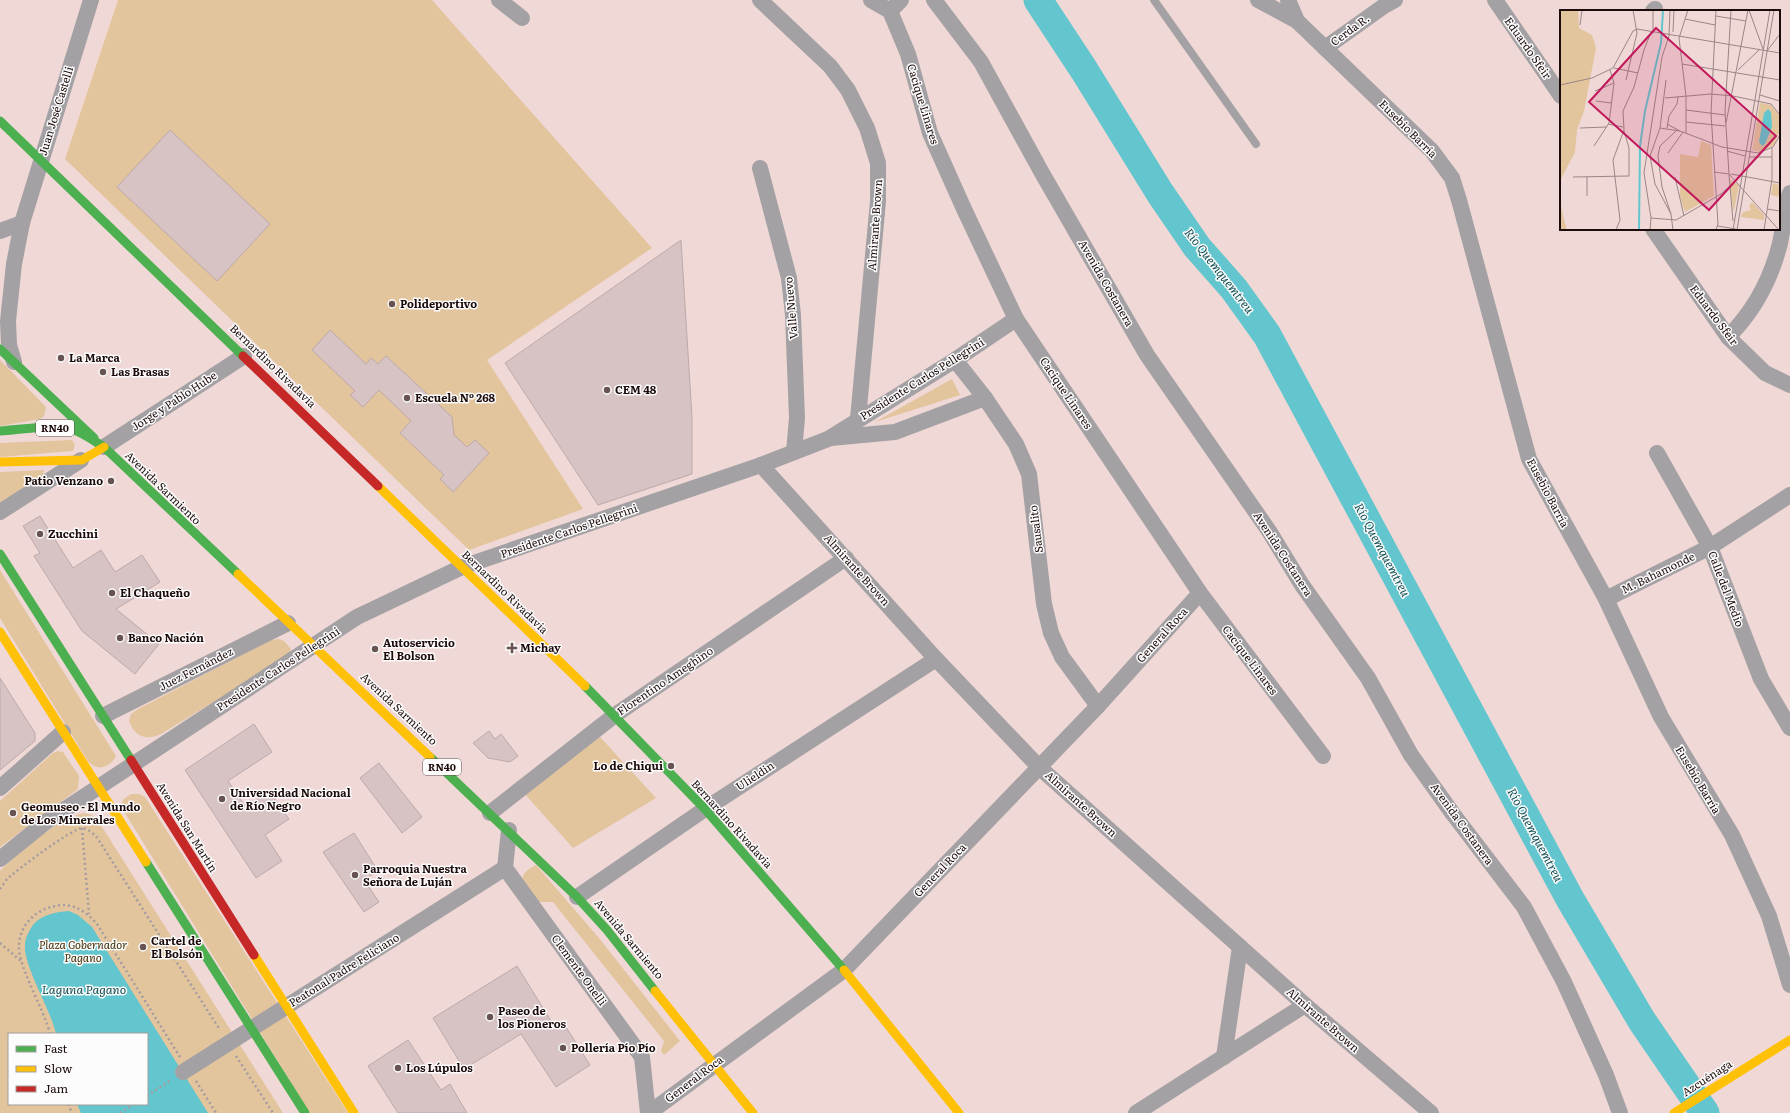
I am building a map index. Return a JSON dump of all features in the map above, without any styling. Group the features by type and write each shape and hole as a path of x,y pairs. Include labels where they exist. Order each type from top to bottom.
{"main road":[{"name":"Bernardino Rivadavia","path":"0,120 615,715 705,809 844,970 959,1113"},
{"name":"Avenida Sarmiento","path":"0,349 288,623 509,830 577,897 607,930 753,1113"},
{"name":"RN40","path":"0,431 59,427 73,429 86,435 104,447"},
{"path":"0,462 82,460 104,447"},
{"name":"Avenida San Martín","path":"0,554 354,1113"},
{"path":"0,632 305,1113"},
{"name":"Azcuénaga","path":"1674,1113 1753,1062 1787,1047"}],"street":[{"name":"Juan José Castelli","path":"14,362 9,345 8,321 14,264 22,223 91,0"},
{"path":"499,0 522,18"},
{"name":"Almirante Brown","path":"760,0 830,66 848,90 866,128 878,163 878,200 858,419"},
{"path":"871,0 890,11 901,0"},
{"name":"Avenida Costanera","path":"934,0 981,62 1042,173 1147,355 1269,531 1302,585 1368,678 1411,755 1453,814 1524,907 1564,982 1609,1082 1620,1113"},
{"path":"1258,0 1297,21"},
{"name":"Eusebio Barría","path":"1288,0 1297,21 1432,151 1452,178 1529,459 1606,599 1661,718 1732,834 1769,916 1790,985"},
{"name":"Cerda R.","path":"1325,48 1384,6 1395,0"},
{"name":"Eduardo Sfeir","path":"1494,0 1559,87"},
{"name":"Cacique Linares","path":"890,11 908,54 930,133 1016,319 1200,593 1323,756"},
{"name":"Valle Nuevo","path":"760,168 789,278 793,315 797,418 794,452"},
{"path":"1728,337 1745,320 1768,278 1779,247 1790,193"},
{"path":"0,231 22,223"},
{"name":"Eduardo Sfeir","path":"1654,230 1728,337 1764,373 1790,385"},
{"name":"Presidente Carlos Pellegrini","path":"0,859 47,821 357,617 462,567 761,464 828,439 955,360 1016,319"},
{"name":"Jorge y Pablo Hube","path":"104,447 244,356"},
{"name":"Sausalito","path":"955,360 985,398 1016,444 1029,474 1044,604 1051,633 1062,657 1098,706"},
{"name":"Presidente Carlos Pellegrini","path":"828,439 895,432 985,398"},
{"name":"Calle del Medio","path":"1657,453 1710,547 1761,679 1790,728"},
{"path":"0,512 82,460"},
{"name":"Almirante Brown","path":"761,464 936,659 1040,767 1305,1005 1431,1113"},
{"name":"M. Bahamonde","path":"1606,599 1710,547 1790,495"},
{"name":"Florentino Ameghino","path":"490,813 615,715 846,558"},
{"name":"General Roca","path":"648,1113 844,970 1098,706 1200,593"},
{"name":"Juez Fernández","path":"103,716 288,623"},
{"name":"Ulieldin","path":"577,897 705,809 936,659"},
{"path":"0,788 63,732"},
{"path":"505,868 509,830"},
{"name":"Peatonal Padre Feliciano","path":"185,1071 505,868"},
{"name":"Clemente Onelli","path":"505,868 642,1057 648,1113"},
{"path":"1224,1057 1240,947"},
{"path":"1136,1113 1305,1005"}],"lane":[{"path":"1154,0 1256,144"}],"path":[{"path":"0,889 7,879 34,858 74,831 82,828"},
{"path":"82,828 89,914"},
{"path":"82,828 96,836 273,1113"},
{"path":"50,1033 22,961 19,946 22,933 34,914 56,905 67,905 78,908 89,914 97,924 185,1071 216,1113"},
{"path":"0,943 22,961"},
{"path":"148,1095 185,1071"},
{"path":"120,1113 132,1105"}],"green space":[{"name":"Polideportivo","path":"118,0 432,0 652,248 487,360 583,509 469,550 65,159"},
{"path":"0,360 46,407 44,416 40,419 0,426"},
{"path":"952,379 960,395 875,422"},
{"path":"72,440 75,445 73,451 0,457 0,443"},
{"path":"44,470 43,475 0,503 0,472"},
{"path":"0,570 116,756 107,766 95,767 88,761 0,618"},
{"path":"278,639 284,641 291,649 289,656 161,734 146,737 134,731 129,721 131,714 138,709 271,640"},
{"path":"600,737 656,798 573,848 524,793"},
{"path":"58,751 63,752 79,776 78,789 0,847 0,801 53,753"},
{"path":"131,794 139,794 145,797 348,1113 310,1113 120,805 124,799"},
{"name":"Plaza Gobernador Pagano","path":"84,813 92,815 104,830 283,1113 0,1113 0,871 39,837 63,821"},
{"path":"536,865 599,938 680,1041 664,1055 661,1051 664,1041 553,902 538,902 522,881 523,875 526,871"}],"water":[{"name":"Laguna Pagano","path":"69,911 78,915 92,927 208,1113 81,1113 77,1105 148,1105 148,1033 56,1033 49,1013 28,964 25,943 30,930 38,920 58,912"}],"building":[{"path":"170,130 270,224 217,281 117,187"},
{"name":"CEM 48","path":"681,240 692,417 692,474 598,505 505,363"},
{"path":"330,330 366,364 371,358 378,364 386,356 452,417 454,435 467,447 475,440 489,453 453,492 440,479 444,475 400,433 411,421 379,390 363,407 350,395 355,391 312,350"},
{"path":"40,516 73,568 101,550 115,572 142,555 160,582 116,609 159,644 135,674 82,631 34,556 40,553 23,526"},
{"path":"0,678 35,733 35,741 0,770"},
{"name":"Universidad Nacional de Río Negro","path":"254,724 272,752 228,781 246,807 269,791 289,819 265,835 282,861 256,878 185,770"},
{"path":"489,731 495,739 501,734 518,756 510,762 488,758 473,743"},
{"path":"379,763 422,817 402,833 360,778"},
{"name":"Parroquia Nuestra Señora de Luján","path":"354,833 378,871 364,880 379,902 364,912 323,852"},
{"name":"Paseo de los Pioneros","path":"517,966 556,1029 564,1024 590,1065 556,1087 521,1034 464,1069 433,1018"},
{"path":"408,1040 441,1090 450,1084 467,1113 398,1113 368,1066"}],"waterway":[{"name":"Río Quemquemtreu","path":"1038,0 1084,70 1160,193 1197,247 1234,289 1267,335 1570,899 1642,1021 1705,1113"}],"traffic: fast":[{"path":"0,121 243,356"},
{"path":"0,349 94,438"},
{"path":"0,431 58,427 66,428 74,430 104,447 238,574"},
{"path":"0,554 131,760"},
{"path":"585,686 705,809 844,970"},
{"path":"430,757 577,897 607,930 655,991"},
{"path":"146,862 305,1113"}],"traffic: slow":[{"path":"0,462 82,460 104,447"},
{"path":"378,486 585,686"},
{"path":"238,574 430,757"},
{"path":"0,632 146,862"},
{"path":"254,955 354,1113"},
{"path":"844,970 959,1113"},
{"path":"655,991 753,1113"},
{"path":"1674,1113 1790,1040"}],"traffic: jam":[{"path":"243,356 378,486"},
{"path":"131,760 254,955"}],"place":[{"name":"Polideportivo","path":"392,304"},
{"name":"La Marca","path":"61,358"},
{"name":"Las Brasas","path":"103,372"},
{"name":"CEM 48","path":"607,390"},
{"name":"Escuela Nº 268","path":"407,398"},
{"name":"Patio Venzano","path":"111,481"},
{"name":"Zucchini","path":"40,534"},
{"name":"El Chaqueño","path":"112,593"},
{"name":"Banco Nación","path":"120,638"},
{"name":"Michay","path":"512,648"},
{"name":"Autoservicio El Bolson","path":"375,649"},
{"name":"Lo de Chiqui","path":"671,766"},
{"name":"Universidad Nacional de Río Negro","path":"222,799"},
{"name":"Geomuseo - El Mundo de Los Minerales","path":"13,813"},
{"name":"Parroquia Nuestra Señora de Luján","path":"355,875"},
{"name":"Cartel de El Bolsón","path":"143,947"},
{"name":"Paseo de los Pioneros","path":"490,1017"},
{"name":"Pollería Pío Pío","path":"563,1048"},
{"name":"Los Lúpulos","path":"398,1068"}]}
